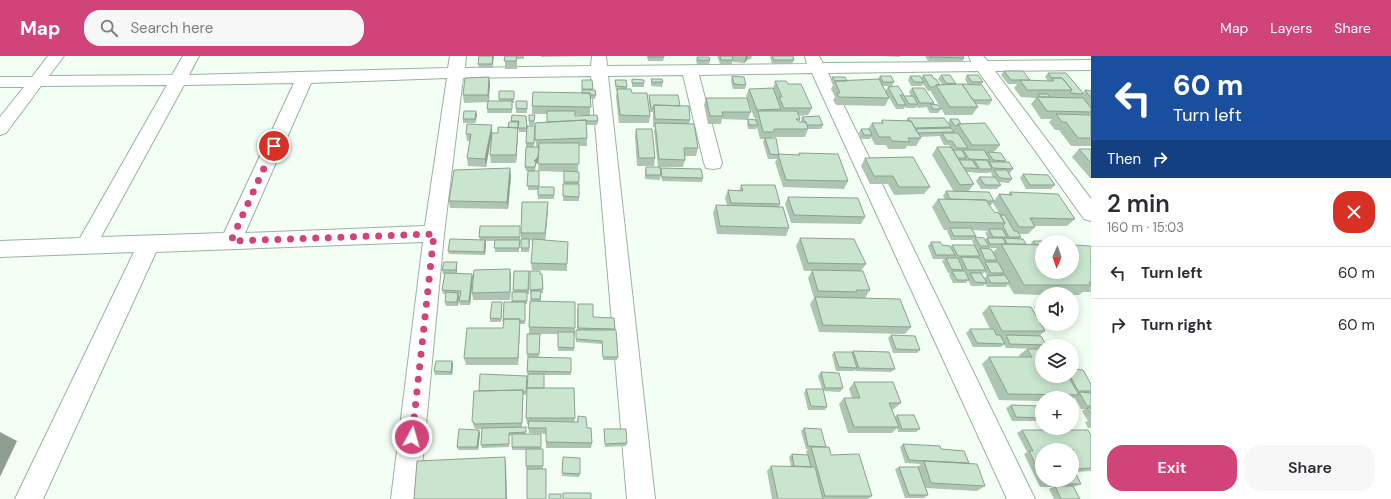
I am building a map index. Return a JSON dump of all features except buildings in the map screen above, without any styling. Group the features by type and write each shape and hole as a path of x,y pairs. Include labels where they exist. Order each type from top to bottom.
{"street":[{"path":"0,129 56,56"},
{"path":"86,246 191,56"},
{"path":"0,82 305,78 456,64 599,64 690,70 814,62 979,61 1091,65"},
{"path":"979,61 1091,214"},
{"path":"814,62 1020,499"},
{"path":"405,499 434,234 456,64"},
{"path":"599,64 641,499"},
{"path":"690,70 713,163"},
{"path":"231,241 305,78"},
{"path":"0,249 434,234"},
{"path":"29,499 149,243"}],"route":[{"path":"274,146 231,241 434,234 412,437"}]}
